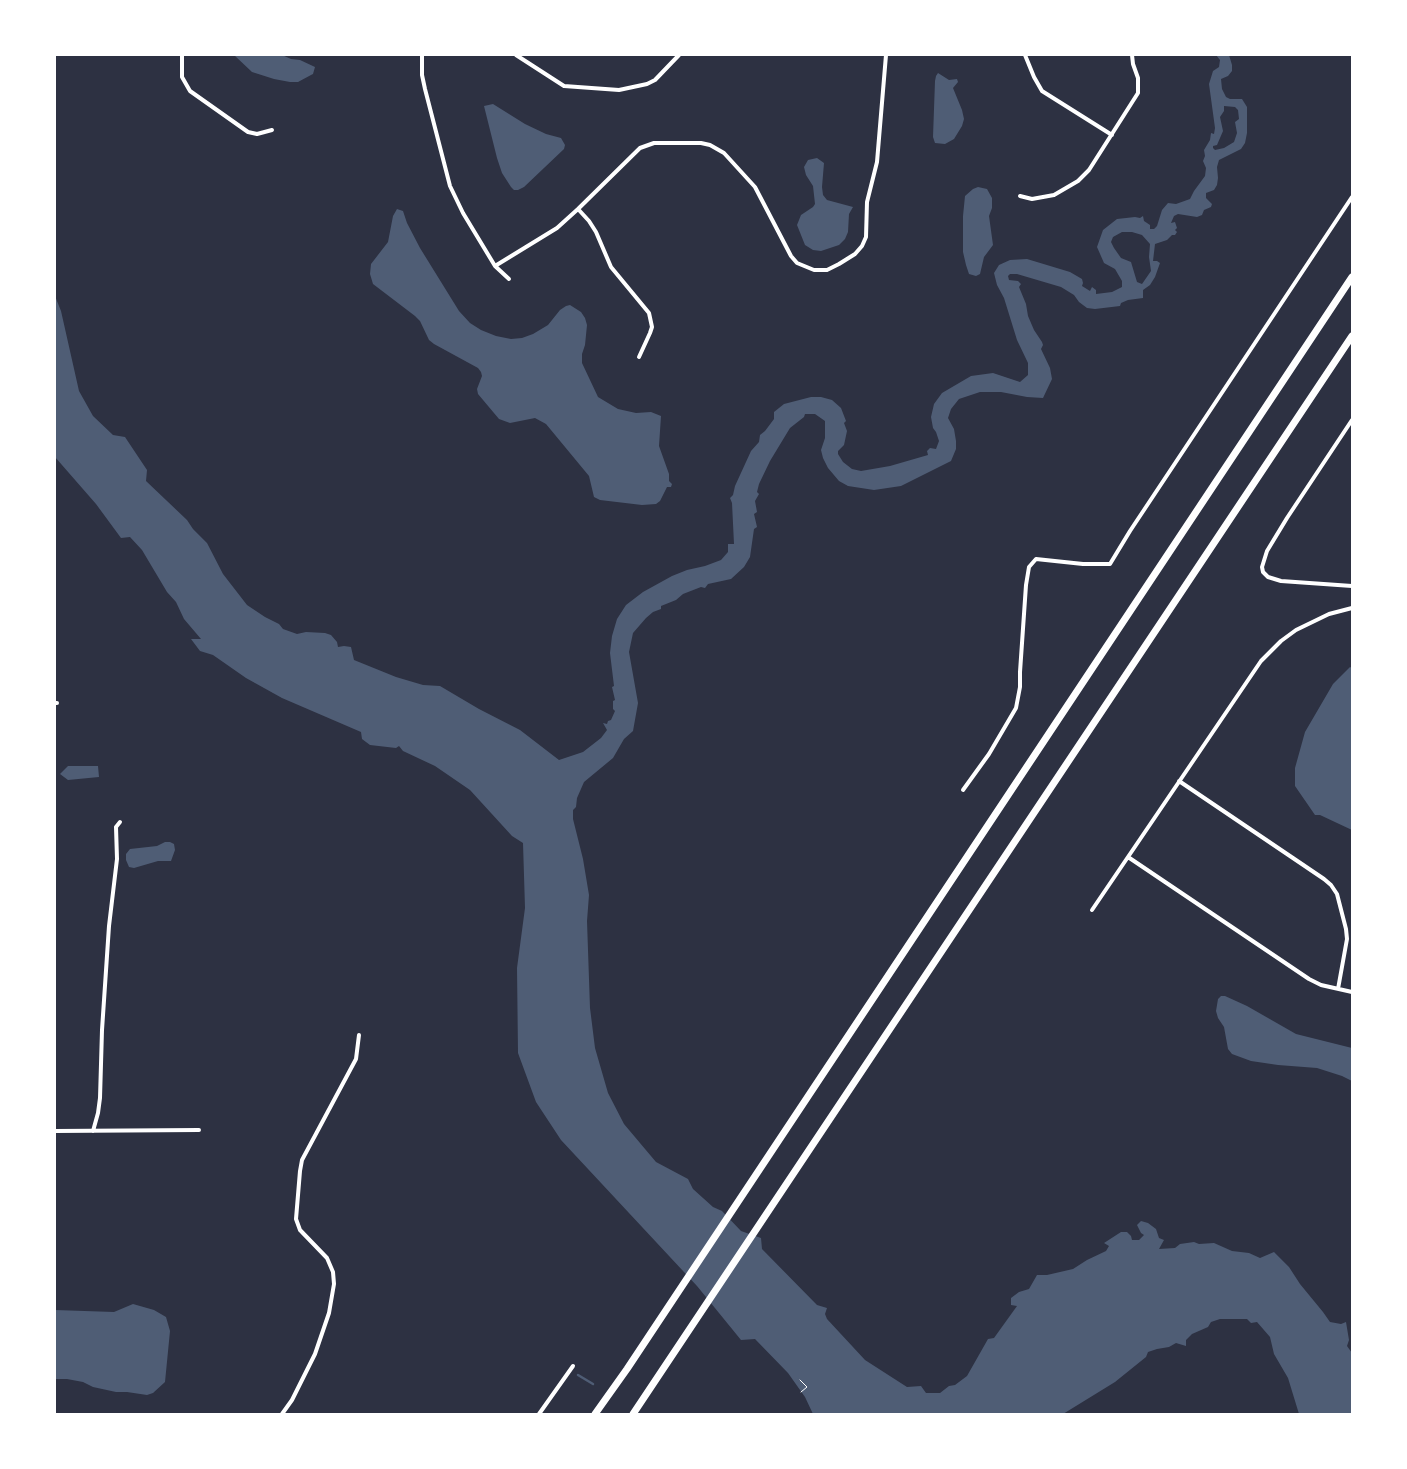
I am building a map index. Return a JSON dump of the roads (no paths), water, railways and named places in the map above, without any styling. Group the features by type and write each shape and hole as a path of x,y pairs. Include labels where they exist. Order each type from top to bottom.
{"highway":[{"path":"594,1414 627,1369 1352,277"},
{"path":"633,1414 1352,336"}],"street":[{"path":"182,55 182,77 190,91 248,132 257,134 272,130"},
{"path":"422,55 422,75 450,186 463,213 495,266 509,280"},
{"path":"516,55 564,86 619,90 647,84 655,80 679,55"},
{"path":"495,266 539,240 578,210 640,148 654,143 710,144 724,153 755,187 791,256 797,263 814,270 827,270 839,264 855,254 862,246 866,237 867,202 877,162 886,55"},
{"path":"1026,55 1034,77 1042,90 1112,135"},
{"path":"1020,196 1032,199 1040,198 1065,190 1090,170 1138,93 1138,78 1132,55"},
{"path":"963,790 989,754 1016,708 1020,688 1025,594 1029,567 1036,559 1083,564 1110,564 1352,197"},
{"path":"578,210 589,221 596,232 611,267 649,313 652,327 639,357"},
{"path":"1352,420 1282,526 1267,551 1262,567 1263,572 1268,577 1281,581 1352,586"},
{"path":"1092,910 1261,661 1281,641 1296,630 1329,614 1352,608"},
{"path":"1179,781 1331,885 1337,894 1347,939 1338,989"},
{"path":"93,1130 100,1098 102,1030 109,926 117,859 116,827 120,822"},
{"path":"1128,857 1309,979 1321,985 1352,992"},
{"path":"282,1414 292,1400 315,1354 329,1313 334,1284 333,1272 327,1258 300,1230 296,1219 302,1160 356,1059 359,1035"},
{"path":"55,1131 199,1130"},
{"path":"539,1414 573,1366"}],"water":[{"path":"234,55 282,55 315,67 313,74 298,82 290,82 252,72"},
{"path":"1216,55 1229,55 1232,65 1232,71 1228,76 1221,79 1222,89 1226,97 1242,99 1247,107 1245,143 1241,149 1219,160 1217,185 1214,190 1206,193 1206,198 1212,204 1211,207 1204,210 1202,215 1197,217 1178,214 1174,216 1171,223 1175,222 1177,228 1175,235 1155,244 1153,261 1160,263 1150,285 1143,290 1143,298 1128,300 1121,303 1120,306 1087,308 1074,295 1061,287 1017,274 1010,274 1008,276 1009,280 1018,281 1021,284 1019,287 1026,304 1028,316 1042,342 1041,349 1050,368 1052,379 1043,398 1001,392 980,392 959,399 951,409 948,418 954,429 956,441 956,449 951,461 901,486 874,490 848,486 839,481 828,468 821,450 825,438 825,421 815,414 805,414 804,417 790,428 770,461 759,484 757,492 759,494 755,501 757,512 754,514 757,527 754,529 750,557 744,567 731,579 708,584 705,588 701,587 683,594 676,600 661,606 661,609 653,612 646,618 633,633 629,652 638,703 633,731 624,739 613,758 584,782 577,798 576,807 573,810 573,819 583,859 589,895 587,921 590,1008 595,1048 608,1093 624,1124 656,1162 688,1179 693,1189 713,1207 722,1211 741,1231 761,1238 762,1249 817,1305 827,1308 825,1314 827,1319 865,1360 907,1387 921,1386 926,1393 940,1393 949,1386 955,1385 967,1376 988,1339 994,1338 1017,1306 1011,1305 1011,1298 1019,1292 1029,1289 1037,1275 1047,1275 1073,1269 1106,1251 1109,1246 1104,1243 1121,1232 1127,1232 1132,1240 1139,1240 1144,1235 1137,1225 1141,1221 1148,1223 1156,1229 1159,1238 1164,1240 1159,1249 1175,1248 1180,1244 1194,1242 1199,1244 1214,1243 1232,1251 1249,1253 1260,1258 1274,1252 1289,1267 1330,1322 1341,1324 1346,1322 1349,1340 1347,1346 1352,1353 1352,1414 1299,1414 1288,1378 1274,1354 1270,1337 1257,1322 1251,1323 1247,1319 1220,1319 1211,1322 1208,1327 1192,1334 1186,1340 1186,1346 1176,1343 1169,1347 1148,1352 1146,1357 1115,1382 1063,1414 813,1414 805,1397 788,1373 755,1339 741,1340 697,1286 561,1140 536,1102 518,1053 517,968 525,908 523,843 512,836 470,790 435,766 403,751 399,746 396,748 370,745 362,739 361,732 282,698 246,678 213,655 200,651 191,639 201,639 184,619 176,602 167,592 142,550 130,537 121,538 96,504 55,457 55,296 61,311 79,391 93,416 113,435 125,437 147,470 146,481 187,520 207,543 223,574 247,605 279,624 283,629 297,634 306,632 331,635 337,642 338,647 351,647 354,660 396,677 423,685 440,686 520,730 559,760 583,752 601,738 607,730 603,723 607,724 611,720 615,711 613,709 613,701 615,700 612,687 614,686 610,653 612,636 617,619 626,605 643,592 672,576 721,560 728,552 728,544 734,544 732,503 730,498 733,495 735,486 751,451 759,442 760,435 774,419 774,412 784,404 811,397 832,400 841,408 846,421 844,423 847,431 844,445 838,451 838,454 843,462 852,469 861,471 890,466 928,455 927,451 930,448 936,449 939,441 933,428 931,417 934,404 942,393 971,376 993,373 1020,382 1028,375 1028,363 1017,340 1004,298 997,285 994,273 999,265 1010,260 1027,259 1070,272 1082,279 1082,286 1090,291 1092,287 1096,290 1096,294 1112,292 1122,287 1122,281 1115,269 1104,263 1097,247 1103,230 1117,219 1140,218 1143,216 1144,221 1150,225 1150,229 1154,229 1157,226 1162,210 1168,203 1176,204 1190,199 1205,176 1204,150 1210,140 1211,133 1214,134 1215,128 1209,84 1213,71 1219,67 1220,60","holes":["1224,106 1235,107 1238,110 1239,119 1235,122 1237,133 1234,142 1224,148 1215,150 1213,146 1217,145 1223,131 1220,117 1224,111","1122,232 1142,235 1150,244 1151,271 1142,284 1137,282 1131,262 1121,258 1111,242 1113,237"]},
{"path":"938,73 949,80 957,79 958,82 953,88 964,119 954,139 945,144 935,143 933,137 935,81"},
{"path":"493,104 525,124 546,134 561,138 565,145 564,149 524,187 518,190 514,190 511,187 502,173 497,158 484,106"},
{"path":"817,158 824,163 823,195 827,200 853,207 849,214 848,232 845,239 839,245 821,251 813,250 805,245 797,225 801,215 815,204 813,186 806,175 804,167 808,160"},
{"path":"978,187 987,189 992,198 992,208 989,216 993,245 984,257 980,274 976,276 969,274 963,252 963,216 965,196"},
{"path":"397,209 403,211 420,248 459,311 470,323 481,330 511,339 522,338 548,325 560,310 566,306 570,305 581,312 587,325 582,363 598,397 618,409 636,413 651,412 661,416 659,446 669,474 669,481 672,484 671,487 667,487 660,501 656,504 642,505 600,500 594,497 589,476 546,424 535,418 510,423 499,419 478,394 477,389 482,376 478,368 429,340 420,321 415,316 373,284 370,274 371,264 388,242 393,216"},
{"path":"1350,667 1352,668 1352,830 1320,815 1315,815 1295,786 1295,768 1305,732 1333,684"},
{"path":"68,766 98,766 99,777 68,780 60,774"},
{"path":"165,842 174,844 175,850 171,861 158,861 134,868 129,867 126,854 130,849 157,846"},
{"path":"1221,996 1247,1006 1296,1034 1352,1048 1352,1081 1317,1068 1251,1061 1232,1054 1228,1049 1224,1027 1216,1011 1218,999"},
{"path":"133,1304 154,1310 166,1317 170,1331 165,1382 153,1393 147,1395 116,1392 93,1387 83,1382 55,1379 55,1310 114,1312"}],"waterway":[{"path":"578,1375 593,1384"}]}
